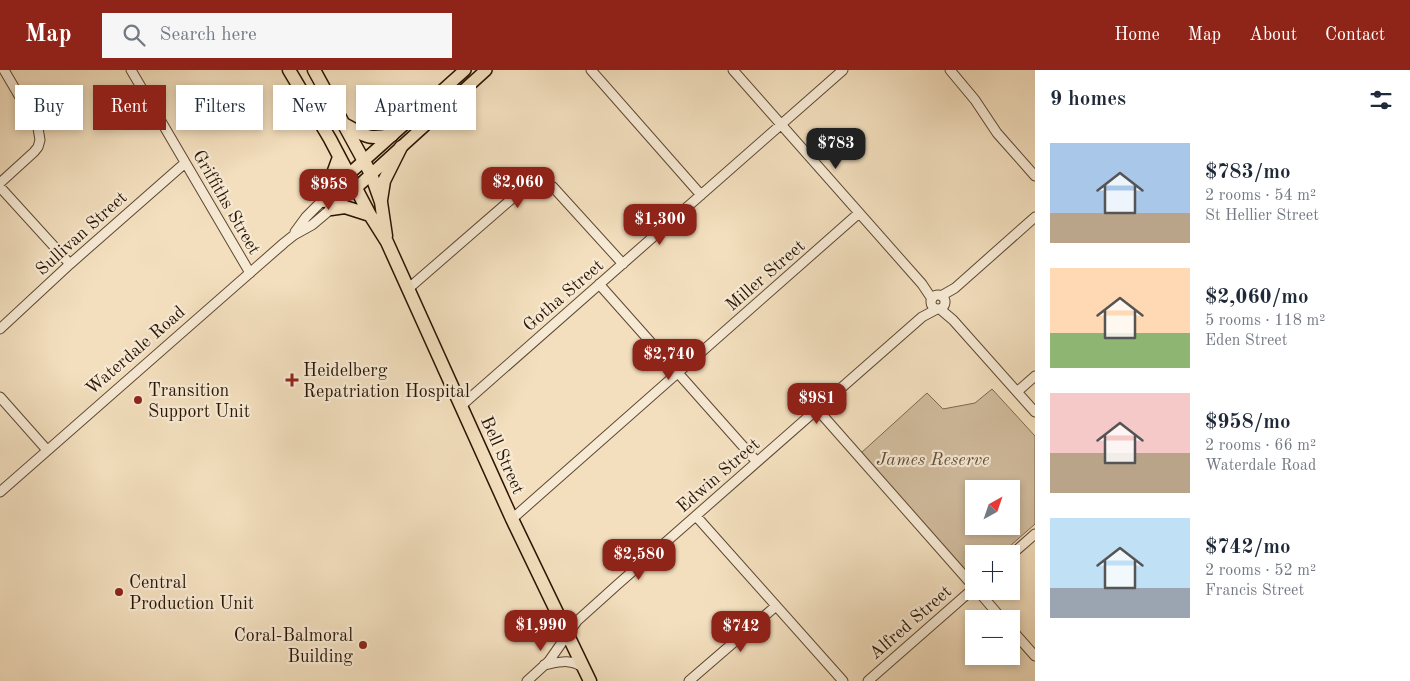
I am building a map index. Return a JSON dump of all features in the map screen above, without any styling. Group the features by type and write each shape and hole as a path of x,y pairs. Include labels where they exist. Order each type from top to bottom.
{"highway":[{"name":"Bell Street","path":"289,70 349,174 370,215 388,242 512,519 590,681"},
{"name":"Bell Street","path":"314,70 322,85"},
{"path":"346,125 373,138 392,135"},
{"name":"Bell Street","path":"346,128 371,174 381,202 388,242"},
{"path":"381,202 384,180 401,147"},
{"path":"339,157 327,205 370,215"}],"main road":[{"name":"Waterdale Road","path":"349,174 465,70"},
{"name":"Waterdale Road","path":"356,188 486,70"}],"street":[{"path":"4,70 38,128 40,140 34,152 0,185 70,264"},
{"name":"Griffiths Street","path":"131,70 250,273"},
{"path":"591,70 701,194"},
{"path":"734,70 1035,412"},
{"name":"Gotha Street","path":"462,405 843,70"},
{"path":"950,70 976,100 997,133 1035,176"},
{"name":"Sullivan Street","path":"0,329 70,264 185,163"},
{"name":"Waterdale Road","path":"327,205 349,174"},
{"path":"409,288 521,191 541,182 553,187 623,264"},
{"name":"Waterdale Road","path":"0,492 294,235 306,217 356,188"},
{"name":"Miller Street","path":"512,519 859,213"},
{"name":"Edwin Street","path":"527,681 544,665 577,621 1035,217"},
{"path":"599,284 758,462"},
{"path":"1017,392 1035,376"},
{"path":"0,397 47,450"},
{"path":"817,409 965,577"},
{"path":"696,516 843,681"},
{"path":"1020,547 1035,534"},
{"name":"Alfred Street","path":"868,681 965,595"},
{"path":"986,600 994,610"},
{"path":"690,681 776,606"},
{"path":"1020,639 1035,656"},
{"path":"544,665 566,661 577,663 584,668"}],"green space":[{"name":"James Reserve","path":"992,389 1035,436 1035,524 1011,545 965,545 965,571 861,453 927,393 943,409 975,403"}],"place":[{"name":"Heidelberg Repatriation Hospital","path":"292,380"},
{"name":"Transition Support Unit","path":"138,400"},
{"name":"Central Production Unit","path":"119,592"},
{"name":"Coral-Balmoral Building","path":"363,645"}]}
